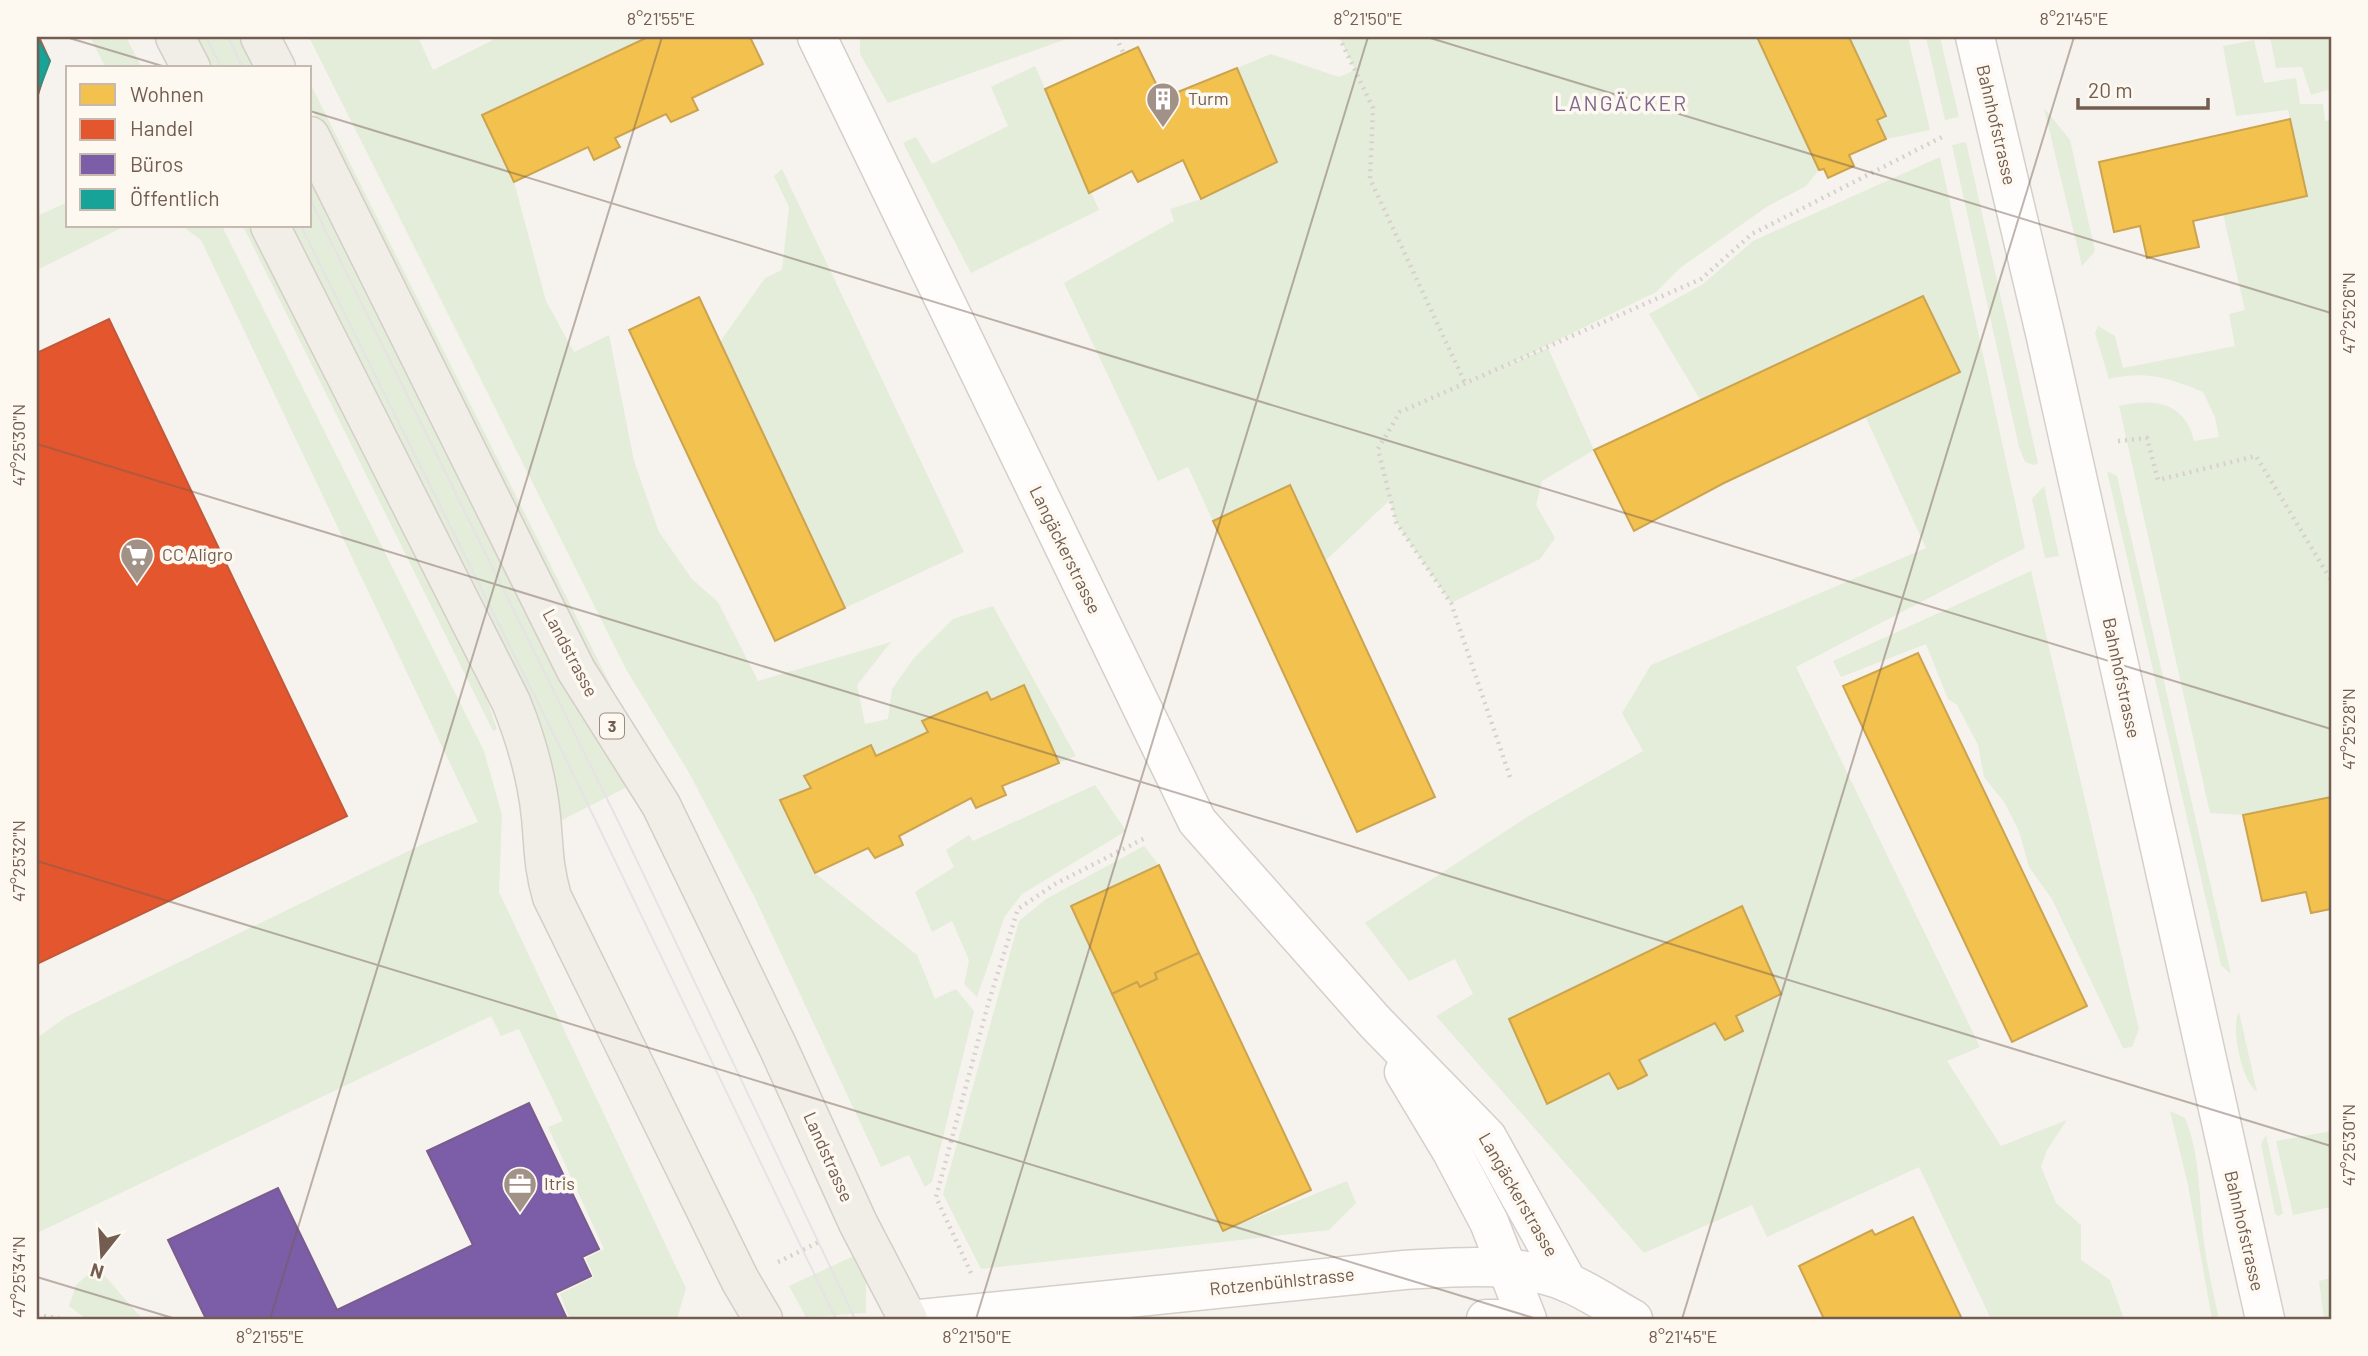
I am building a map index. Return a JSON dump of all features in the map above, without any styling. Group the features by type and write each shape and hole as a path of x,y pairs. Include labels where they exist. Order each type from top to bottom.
{"main road":[{"path":"174,37 190,66"},
{"path":"260,37 275,66"},
{"name":"Landstrasse","path":"312,140 576,670 661,805 778,1047 858,1223 908,1319"},
{"path":"271,228 511,702 530,756 541,817 542,863 552,897 740,1280 763,1319"}],"street":[{"name":"Langäckerstrasse","path":"817,37 1197,821 1375,1022 1488,1136 1568,1283"},
{"name":"Bahnhofstrasse","path":"1975,37 2045,333 2265,1319"},
{"name":"Langäckerstrasse","path":"1375,1022 1452,1152 1489,1222 1527,1319"},
{"name":"Rotzenbühlstrasse","path":"920,1319 1404,1270 1507,1267 1568,1283 1633,1319"},
{"path":"1534,1319 1568,1283"},
{"path":"1486,1319 1502,1319"}],"path":[{"path":"1116,37 1124,54"},
{"path":"1339,37 1373,108 1370,179 1465,385"},
{"path":"1510,777 1451,603 1396,522 1378,449 1400,412 1701,279 1752,234 1941,137"},
{"path":"2118,441 2147,438 2158,480 2256,457 2331,580"},
{"path":"975,1283 936,1197 989,1001 1018,909 1055,884 1147,838"},
{"path":"740,1280 858,1223"},
{"path":"37,1315 64,1319"}],"green space":[{"path":"90,37 126,37 141,66 105,66"},
{"path":"192,37 242,37 257,66 207,66"},
{"path":"309,37 418,37 433,70 499,37 648,37 482,115 514,182 546,301 574,352 609,335 634,461 659,532 692,579 718,602 758,681 891,642 857,685 865,724 888,719 892,689 914,658 953,619 993,606 1076,756 1059,763 1024,685 991,700 987,692 923,721 928,732 876,756 870,745 805,776 811,788 780,800 815,873 917,955 935,999 956,989 974,1011 932,1182 925,1187 909,1155 881,1167 754,896 688,771 626,669"},
{"path":"860,37 1072,37 888,103 860,54"},
{"path":"1339,37 1757,37 1819,170 1806,186 1768,206 1680,268 1656,292 1499,369 1548,348 1594,450 1542,481 1536,505 1555,538 1540,559 1451,603 1396,522 1390,500 1325,561 1290,485 1213,521 1188,467 1158,481 1064,283 1174,221 1170,209 1201,199 1277,162 1237,68 1271,54 1339,77 1355,70"},
{"path":"1849,37 1908,37 1930,130 1886,139 1877,120 1886,116"},
{"path":"1926,37 1940,37 1959,117 1945,120"},
{"path":"2270,37 2331,37 2331,89 2311,95 2302,67 2276,68"},
{"path":"2254,40 2264,83 2296,78 2300,104 2323,104 2325,121 2331,120 2331,797 2243,815 2210,813 2119,406 2156,403 2166,406 2183,418 2194,441 2219,437 2215,417 2203,392 2180,383 2146,375 2109,379 2095,333 2098,326 2115,336 2123,368 2235,346 2229,314 2245,310 2223,214 2307,195 2288,110 2236,116 2223,46"},
{"path":"1035,66 1099,210 971,273 903,143 916,137 932,164 1008,126 991,87"},
{"path":"312,87 611,686 608,688 592,666 312,109"},
{"path":"2044,108 2070,140 2095,251 2082,266"},
{"path":"1966,142 2038,463 2033,465 2025,462 2019,447 1952,145"},
{"path":"1940,157 2025,548 1796,667 1980,1047 1947,1061 2001,1146 2067,1120 2047,1150 2041,1167 2056,1203 2081,1225 2081,1260 2110,1280 2124,1319 1991,1319 1919,1167 1767,1237 1752,1205 1644,1253 1436,1016 1473,994 1455,959 1409,981 1365,923 1527,817 1643,751 1622,713 1651,665 1926,548 1865,416 1959,372 1923,297 1701,401 1649,314 1703,284 1753,241"},
{"path":"782,169 964,552 845,608 720,342 765,278 782,270 789,207 774,176"},
{"path":"312,175 631,785 558,822 288,228 312,228"},
{"path":"66,203 66,228 121,228 37,270 37,216"},
{"path":"185,228 223,228 484,751 502,815 499,892 686,1288 677,1319 570,1319 560,1294 594,1277 586,1258 604,1249 548,1127 563,1121 519,1029 501,1036 491,1016 37,1233 37,1038 66,1017 423,844 478,822 201,240"},
{"path":"244,228 255,228 476,668 497,729 493,731"},
{"path":"2107,471 2117,476 2231,974 2221,965"},
{"path":"2044,486 2059,556 2045,558 2032,499"},
{"path":"2031,571 2139,1029 2132,1047 2123,1048 2052,899 2029,867 2019,831 2004,802 1984,777 1978,745 1957,705 1948,699 1926,644 1841,677 1833,661"},
{"path":"1095,785 1126,831 1022,894 1005,916 977,997 964,984 969,960 952,921 932,932 915,892 954,867 946,850 969,835 973,841"},
{"path":"1144,846 1159,865 1072,906 1223,1231 1347,1181 1356,1203 1329,1230 981,1269 943,1194 1019,921 1046,899"},
{"path":"2239,1012 2257,1092 2247,1077 2239,1054 2236,1029"},
{"path":"2170,1111 2185,1118 2194,1146 2204,1245 2219,1319 2212,1319 2188,1185"},
{"path":"2331,1131 2331,1207 2293,1215 2276,1141"},
{"path":"2266,1135 2283,1213 2279,1216 2275,1214 2261,1144"},
{"path":"858,1254 866,1277 866,1313 806,1317 789,1286"},
{"path":"97,1267 143,1319 86,1319 69,1306 76,1285"},
{"path":"2331,1278 2331,1319 2324,1319 2319,1281"}],"building: Wohnen":[{"path":"648,37 750,37 763,64 692,98 698,110 671,122 666,114 615,138 620,147 594,160 588,147 514,182 482,115"},
{"path":"1757,37 1849,37 1886,116 1877,120 1886,139 1849,155 1854,166 1828,178 1824,169 1819,170"},
{"name":"Turm","path":"1138,47 1163,98 1237,68 1277,162 1201,199 1183,160 1138,182 1132,171 1089,193 1045,89"},
{"path":"2290,119 2307,196 2193,221 2199,247 2147,258 2140,226 2114,232 2099,162"},
{"path":"1923,296 1960,372 1724,483 1634,531 1594,450"},
{"path":"699,297 845,608 775,641 629,330"},
{"path":"1290,485 1435,797 1357,832 1213,521"},
{"path":"1918,653 2087,1006 2012,1042 1843,686"},
{"path":"1024,685 1059,763 1002,786 1006,795 976,808 971,798 899,836 903,845 875,858 868,848 815,873 780,800 811,788 804,776 871,745 876,756 928,732 922,721 987,692 991,700"},
{"path":"2331,797 2331,909 2311,913 2306,892 2262,901 2243,815"},
{"path":"1159,865 1199,953 1155,973 1157,979 1140,987 1137,982 1112,994 1071,906"},
{"path":"1742,906 1781,994 1736,1016 1743,1031 1725,1040 1715,1023 1639,1060 1647,1075 1632,1083 1618,1089 1609,1073 1547,1104 1509,1019"},
{"path":"1199,953 1311,1190 1223,1231 1112,994 1137,982 1140,987 1157,979 1155,973"},
{"path":"1913,1217 1962,1319 1824,1319 1799,1266 1872,1230 1875,1235"}],"building: Handel":[{"path":"39,37 49,59 37,54"},
{"path":"37,54 49,59 37,98"},
{"name":"CC Aligro","path":"109,319 347,816 37,964 37,353"}],"building: Büros":[{"name":"Itris","path":"529,1103 599,1249 582,1257 591,1276 555,1293 567,1319 206,1319 168,1240 278,1188 337,1310 473,1245 427,1151"}],"building: Öffentlich":[{"path":"37,37 50,61 37,95"}],"tram line":[{"path":"206,37 221,66"},
{"path":"228,37 242,66"},
{"path":"312,203 620,825 855,1319"},
{"path":"302,228 563,753 836,1319"}],"place":[{"name":"Turm","path":"1163,129"},
{"name":"CC Aligro","path":"137,585"},
{"name":"Itris","path":"520,1214"}],"district":[{"name":"LANGÄCKER","path":"1621,104"}]}
